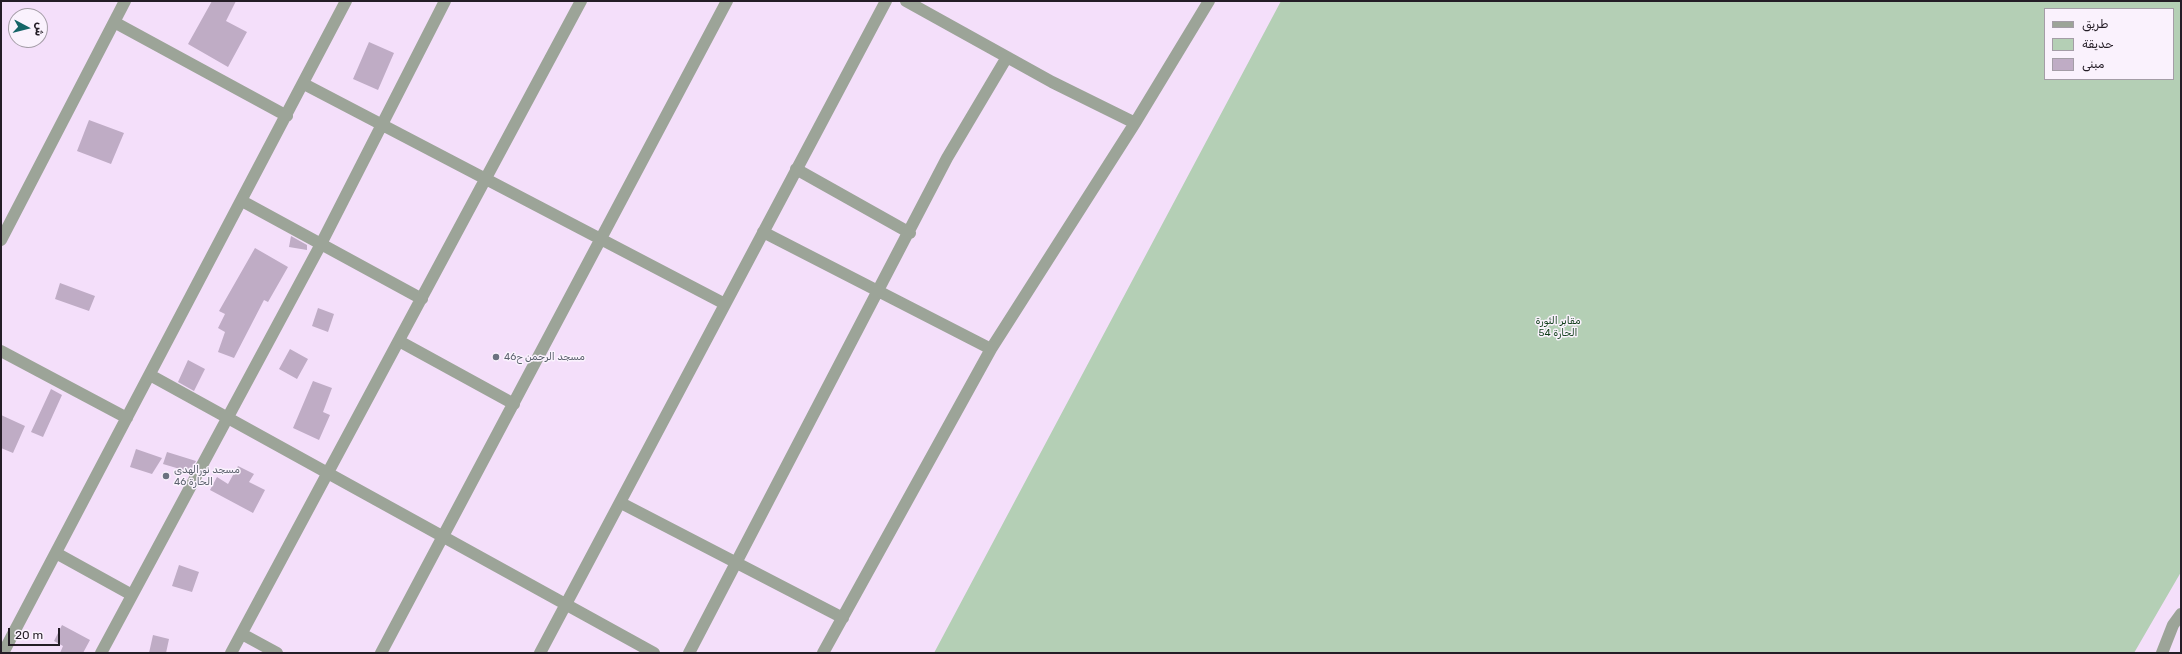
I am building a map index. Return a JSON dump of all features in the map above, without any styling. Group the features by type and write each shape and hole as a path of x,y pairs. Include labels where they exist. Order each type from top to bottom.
{"street":[{"path":"1,240 114,22 121,1"},
{"path":"2,653 242,202 346,1"},
{"path":"101,653 321,244 445,1"},
{"path":"231,653 582,1"},
{"path":"381,653 602,240 727,1"},
{"path":"540,653 886,1"},
{"path":"906,1 1007,58 1135,123"},
{"path":"823,653 991,350 1135,123 1209,1"},
{"path":"114,22 287,116"},
{"path":"690,653 788,468 877,292 910,233 947,158 1007,58"},
{"path":"304,84 487,178 725,304"},
{"path":"796,169 910,233"},
{"path":"242,202 422,299"},
{"path":"763,232 991,350"},
{"path":"399,341 514,404"},
{"path":"1,351 127,418"},
{"path":"150,375 654,653"},
{"path":"621,502 843,618"},
{"path":"56,553 132,595"},
{"path":"2162,653 2173,625 2181,614"},
{"path":"242,634 277,653"}],"green space":[{"name":"مقابر الثورة الحارة 54","path":"1281,1 2181,1 2181,572 2134,653 934,653"}],"building":[{"path":"212,1 236,1 226,21 247,32 228,67 188,44"},
{"path":"369,42 394,53 378,90 353,79"},
{"path":"89,120 124,133 111,164 77,151"},
{"path":"291,236 307,245 307,250 289,247"},
{"path":"255,248 288,267 268,302 264,300 234,358 218,352 225,332 218,328 225,314 219,311"},
{"path":"60,283 95,296 89,311 55,299"},
{"path":"318,308 334,314 328,332 312,326"},
{"path":"290,349 308,359 297,379 279,369"},
{"path":"188,360 205,369 194,391 178,382"},
{"path":"313,381 332,388 323,412 330,415 319,440 293,428"},
{"path":"51,389 62,395 43,437 31,432"},
{"path":"1,415 25,426 13,453 1,448"},
{"path":"136,449 162,458 152,474 130,467"},
{"path":"167,452 196,461 190,472 163,464"},
{"path":"238,466 254,474 249,482 265,490 253,513 210,490 217,477 228,484"},
{"path":"179,565 199,572 192,592 172,586"},
{"path":"62,625 90,640 83,653 60,653 63,646 54,641"},
{"path":"153,635 169,639 166,653 149,653"}],"place":[{"name":"مسجد الرحمن ح46","path":"496,357"},
{"name":"مسجد نورالهدى الحارة 46","path":"166,476"}]}
